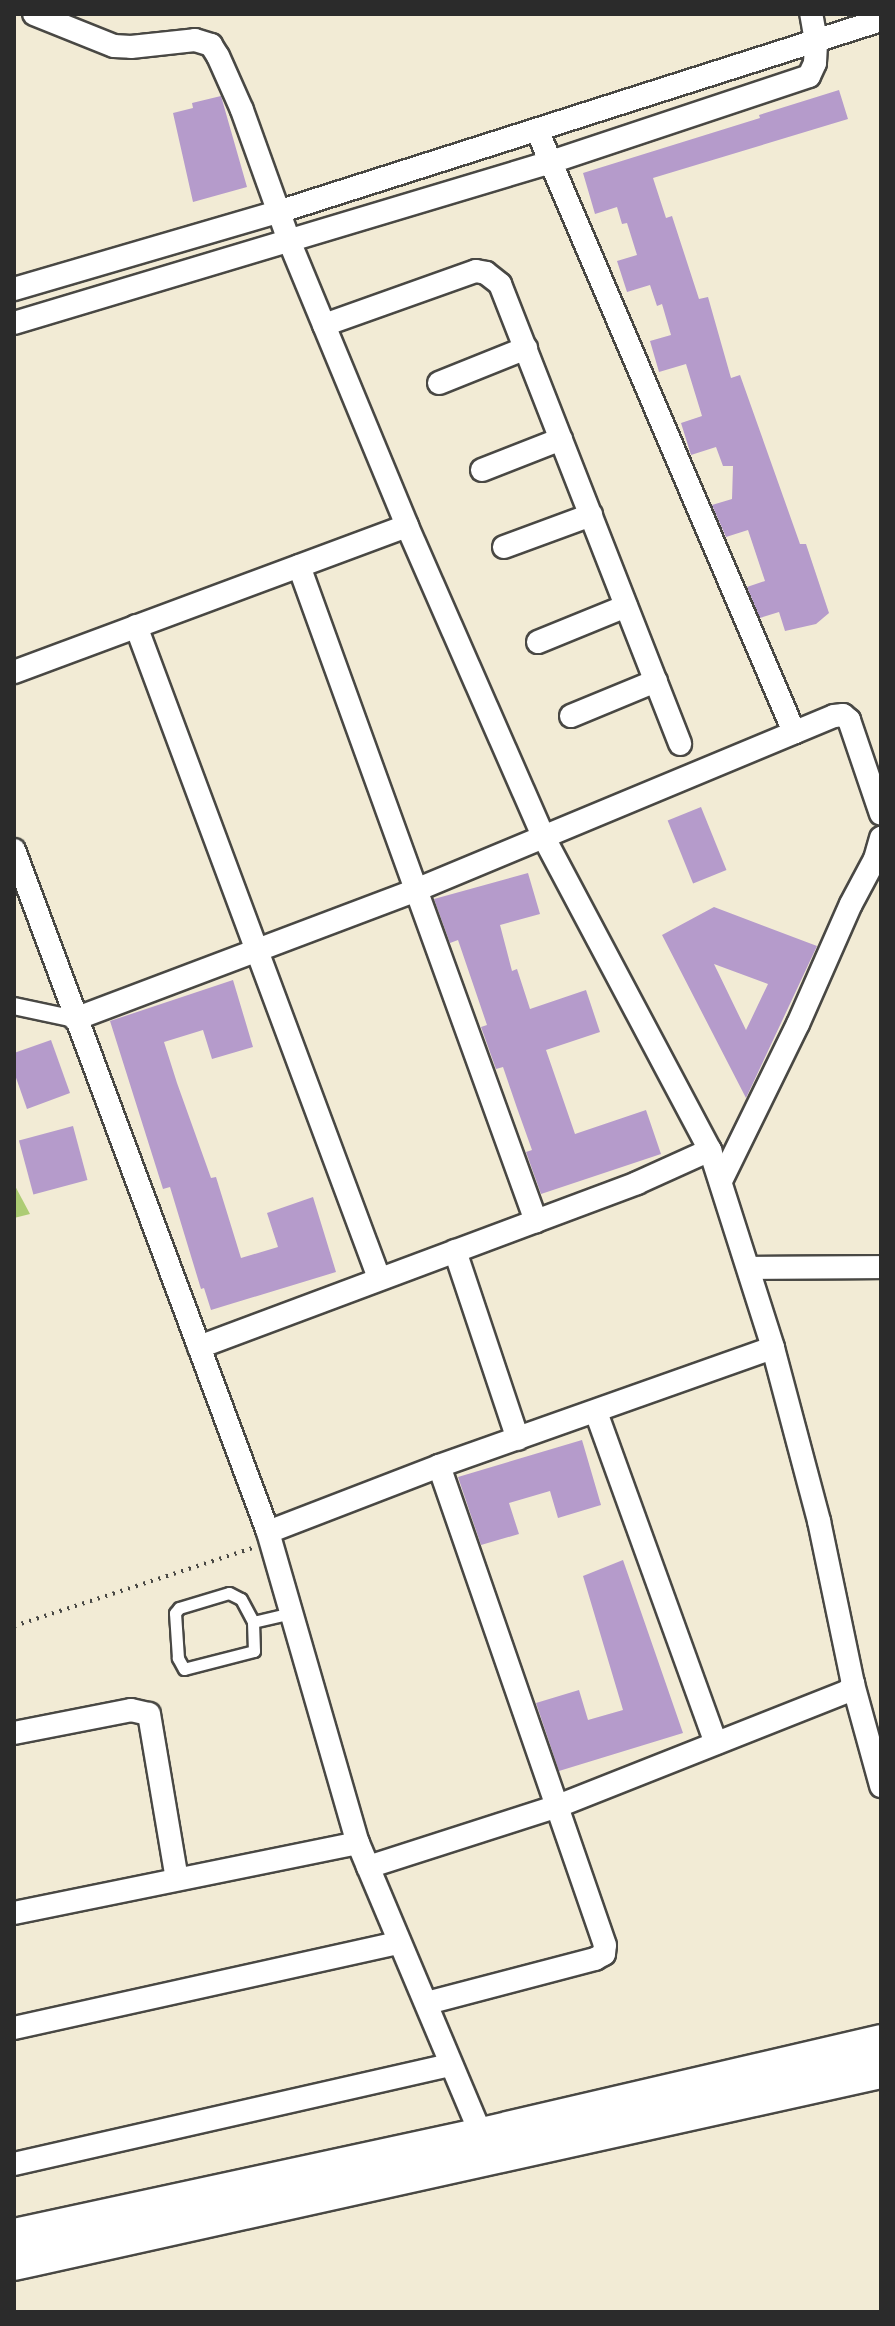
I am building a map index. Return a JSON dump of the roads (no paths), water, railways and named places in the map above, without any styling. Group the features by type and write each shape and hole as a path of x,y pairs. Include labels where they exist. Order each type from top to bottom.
{"main road":[{"path":"14,2263 486,2147 881,2042"},
{"path":"14,2236 881,2071"}],"street":[{"path":"34,14 114,46 195,40 211,45 242,110 290,243 407,526 543,836 710,1150 773,1348 819,1521 853,1684 881,1786"},
{"path":"14,323 290,243 551,162 809,76 815,63 816,41 811,14"},
{"path":"14,289 278,212 881,20"},
{"path":"537,130 794,732"},
{"path":"324,325 481,272 500,284 680,744"},
{"path":"439,383 526,348"},
{"path":"482,470 561,439"},
{"path":"504,547 591,515"},
{"path":"14,672 407,526"},
{"path":"299,566 536,1221"},
{"path":"538,642 626,606"},
{"path":"136,626 379,1278"},
{"path":"571,716 656,681"},
{"path":"14,1006 75,1019 416,890 834,716 843,715 849,720 881,814"},
{"path":"721,1181 875,859 881,838"},
{"path":"14,850 269,1537 358,1843 486,2147"},
{"path":"199,1347 637,1183 710,1150"},
{"path":"455,1251 518,1439"},
{"path":"749,1268 881,1267"},
{"path":"269,1537 439,1466 773,1348"},
{"path":"596,1412 716,1743"},
{"path":"427,2003 604,1954 605,1945 439,1466"},
{"path":"368,1867 558,1806 848,1691 853,1684"},
{"path":"14,1733 131,1710 149,1714 177,1879"},
{"path":"14,1913 358,1843"},
{"path":"14,2028 398,1943"},
{"path":"14,2164 451,2065"}],"lane":[{"path":"229,1593 241,1599 253,1622 256,1647 250,1655 187,1670 180,1664 173,1620 179,1608 229,1593"},
{"path":"253,1622 291,1613"}]}
